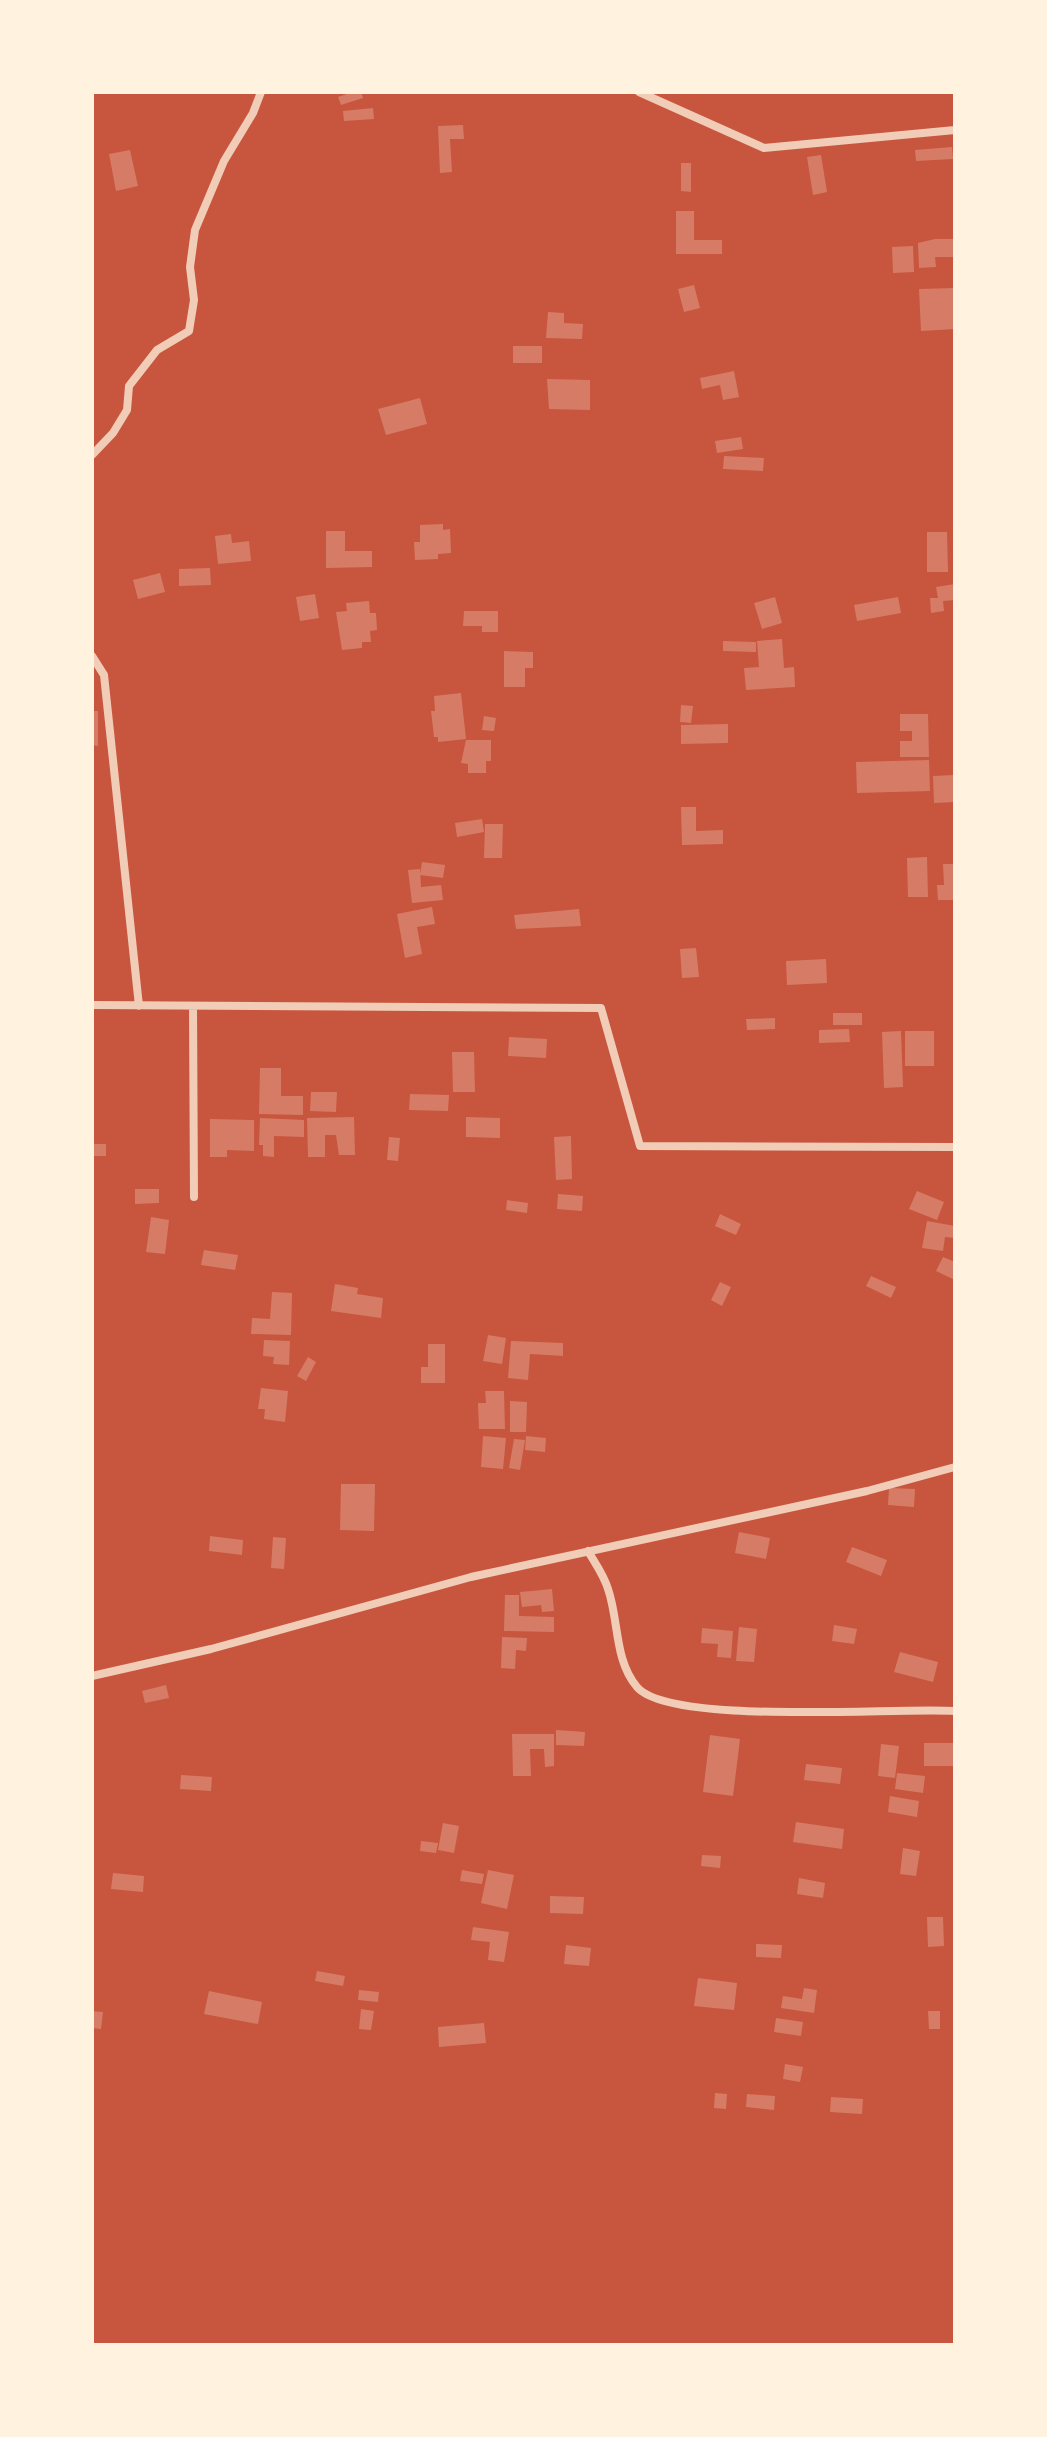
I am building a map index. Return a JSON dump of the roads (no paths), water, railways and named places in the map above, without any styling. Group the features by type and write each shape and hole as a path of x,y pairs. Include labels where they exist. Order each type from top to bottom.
{"street":[{"path":"92,455 113,433 127,410 129,386 157,350 189,331 194,300 190,267 195,230 224,161 253,113 261,92"},
{"path":"639,92 764,148 955,130"},
{"path":"92,656 104,675 139,1006"},
{"path":"92,1005 601,1008 640,1146 955,1147"},
{"path":"193,1006 194,1197"},
{"path":"92,1676 211,1649 471,1577 867,1491 955,1467"},
{"path":"588,1551 609,1590 616,1636 627,1667 636,1687 649,1697 691,1707 739,1712 955,1711"}]}
